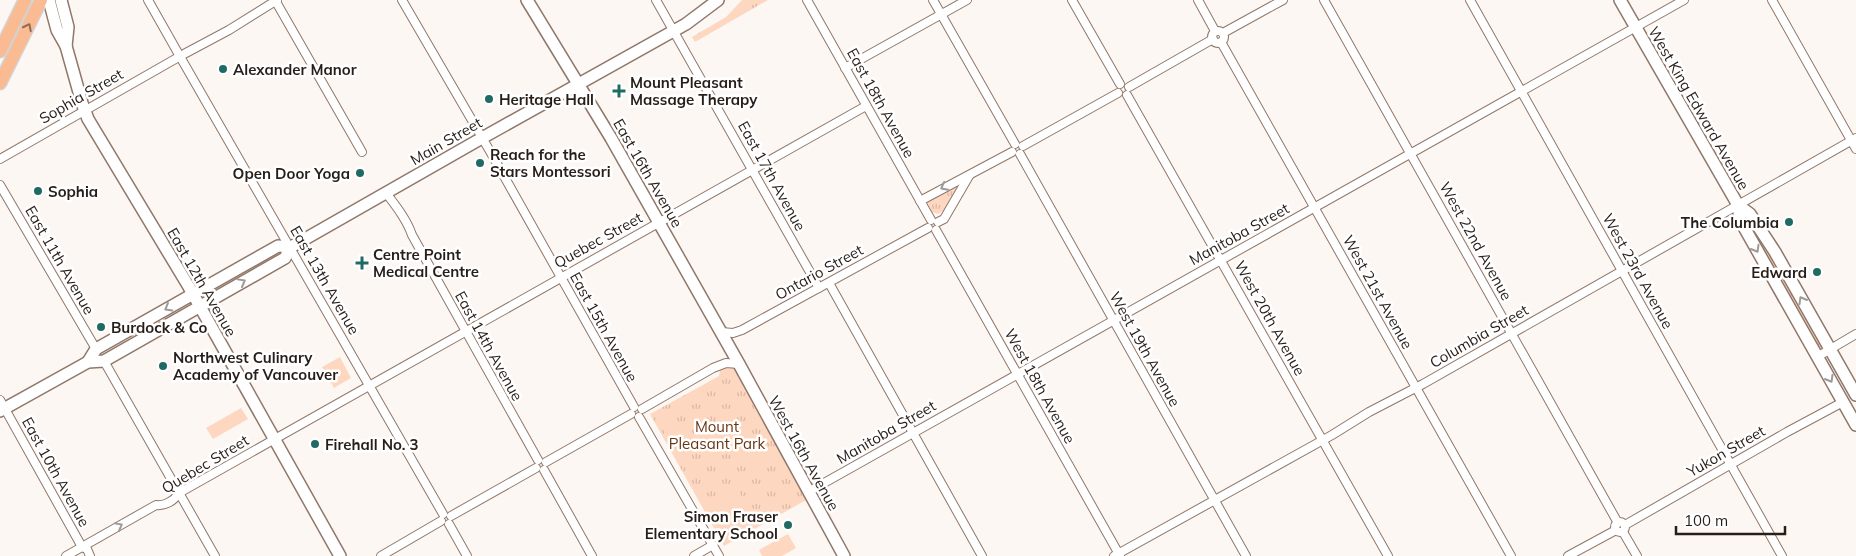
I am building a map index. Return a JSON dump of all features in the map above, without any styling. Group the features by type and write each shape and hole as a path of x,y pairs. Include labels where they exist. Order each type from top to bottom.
{"main road":[{"path":"0,51 25,0"},
{"path":"0,83 41,0"},
{"name":"East 12th Avenue","path":"49,0 57,30 66,46 85,110 100,140 200,306 340,556"},
{"name":"East 12th Avenue","path":"61,0 68,27 66,46"},
{"name":"East 16th Avenue","path":"527,0 579,84 739,364"},
{"name":"Main Street","path":"2,406 88,362 104,361 285,258 291,247 674,31 703,13 718,0"},
{"name":"West King Edward Avenue","path":"1620,0 1738,205 1740,220 1856,426"},
{"name":"West King Edward Avenue","path":"1738,205 1750,214 1775,252 1856,395"},
{"name":"Main Street","path":"88,362 96,349 193,294 278,246 291,247"},
{"name":"West 16th Avenue","path":"739,364 844,556"}],"street":[{"name":"East 13th Avenue","path":"148,0 467,556"},
{"name":"Sophia Street","path":"0,159 229,30 276,0"},
{"path":"276,0 362,152"},
{"name":"East 15th Avenue","path":"402,0 719,556"},
{"name":"East 17th Avenue","path":"656,0 819,288"},
{"name":"East 18th Avenue","path":"807,0 933,225"},
{"name":"West 19th Avenue","path":"933,0 1246,556"},
{"path":"845,68 967,0"},
{"name":"West 20th Avenue","path":"1072,0 1388,556"},
{"name":"West 21st Avenue","path":"1198,0 1511,556"},
{"path":"920,201 959,179 969,176 1283,0"},
{"name":"West 22nd Avenue","path":"1324,0 1636,556"},
{"name":"West 23rd Avenue","path":"1470,0 1782,556"},
{"name":"Manitoba Street","path":"808,492 1684,0"},
{"path":"1772,0 1854,140 1856,149"},
{"name":"Quebec Street","path":"66,556 156,505 162,506 173,500 179,493 866,106"},
{"name":"Columbia Street","path":"1118,555 1854,140"},
{"name":"Ontario Street","path":"721,332 734,333 742,330 944,219 969,176"},
{"name":"East 11th Avenue","path":"0,185 96,349"},
{"name":"East 14th Avenue","path":"386,193 398,208 592,556"},
{"name":"West 18th Avenue","path":"933,225 1118,555"},
{"path":"829,282 982,556"},
{"path":"1817,357 1856,334"},
{"path":"104,361 215,556"},
{"path":"381,556 713,368 726,363 739,364"},
{"name":"Yukon Street","path":"1568,556 1843,402"},
{"name":"East 10th Avenue","path":"2,406 82,547 87,549 90,556"},
{"path":"694,556 713,545"}],"green space":[{"path":"742,0 768,0 695,42 692,37 726,17"},
{"path":"958,183 959,185 943,211 938,214 932,212 927,201"},
{"path":"1747,222 1773,256 1824,348 1820,350"},
{"path":"340,357 351,378 334,388 322,367"},
{"name":"Mount Pleasant Park","path":"728,365 734,367 796,481 808,499 724,546 650,414 719,376 720,370"},
{"path":"241,408 248,419 213,439 206,428"},
{"path":"667,423 679,429 692,429 679,450 670,445 666,439 663,428"},
{"path":"761,445 772,465 760,472 749,452"},
{"path":"737,488 747,506 718,523 707,505"},
{"path":"788,534 796,548 782,556 762,556 759,550"}],"place":[{"name":"Alexander Manor","path":"223,69"},
{"name":"Mount Pleasant Massage Therapy","path":"619,91"},
{"name":"Heritage Hall","path":"489,99"},
{"name":"Reach for the Stars Montessori","path":"480,163"},
{"name":"Open Door Yoga","path":"360,173"},
{"name":"Sophia","path":"38,191"},
{"name":"The Columbia","path":"1789,222"},
{"name":"Centre Point Medical Centre","path":"362,263"},
{"name":"Edward","path":"1817,272"},
{"name":"Burdock & Co","path":"101,327"},
{"name":"Northwest Culinary Academy of Vancouver","path":"163,366"},
{"name":"Firehall No. 3","path":"315,444"},
{"name":"Simon Fraser Elementary School","path":"788,525"}]}
